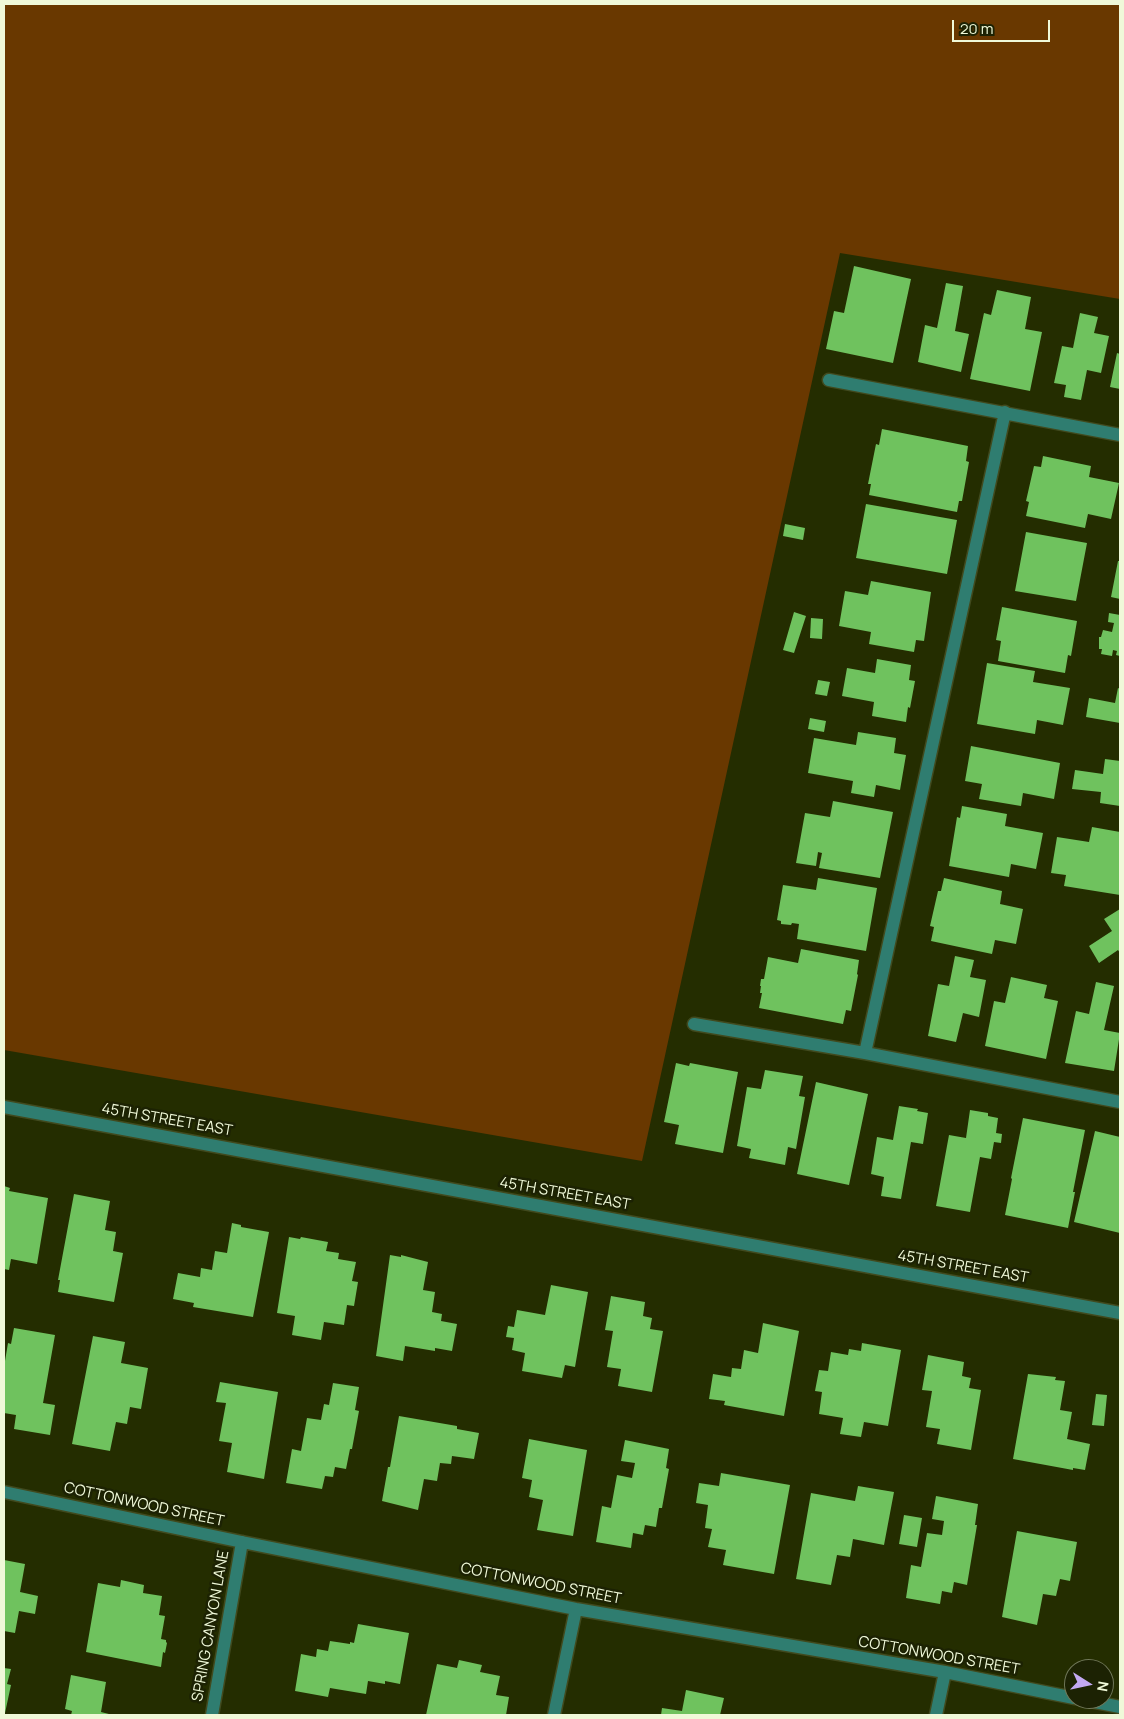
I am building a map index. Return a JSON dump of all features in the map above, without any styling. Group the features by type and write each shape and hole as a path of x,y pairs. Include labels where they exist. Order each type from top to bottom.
{"street":[{"path":"828,380 1120,434"},
{"path":"865,1053 1005,412"},
{"path":"694,1024 865,1053 1120,1102"},
{"name":"45TH STREET EAST","path":"4,1107 1120,1313"},
{"name":"COTTONWOOD STREET","path":"4,1492 576,1609 945,1672 1064,1696"},
{"name":"SPRING CANYON LANE","path":"212,1715 242,1542"},
{"path":"554,1715 576,1609"},
{"path":"936,1715 945,1672"}],"shaded area":[{"path":"4,4 1120,4 1120,299 840,253 642,1161 4,1050"}],"building":[{"path":"854,266 911,279 893,363 826,349 834,311 844,313"},
{"path":"946,283 963,286 955,331 969,334 961,372 918,362 925,325 937,328"},
{"path":"997,290 1031,297 1025,329 1042,332 1030,391 970,379 984,313 991,315"},
{"path":"1080,313 1098,317 1094,333 1109,336 1101,373 1087,370 1081,400 1064,397 1066,385 1054,383 1062,346 1073,348"},
{"path":"1117,353 1120,354 1120,389 1110,387"},
{"path":"882,429 968,446 966,461 969,462 962,501 959,501 957,512 869,495 871,484 868,484 876,444 879,445"},
{"path":"1043,456 1091,466 1089,477 1119,483 1111,519 1088,514 1085,528 1026,516 1029,502 1026,501 1034,466 1041,467"},
{"path":"866,504 957,520 947,574 856,558"},
{"path":"785,524 805,528 803,540 783,536"},
{"path":"1026,532 1087,543 1076,601 1015,591"},
{"path":"1118,561 1120,561 1120,599 1111,597"},
{"path":"871,581 931,592 924,641 916,640 914,652 869,644 871,632 839,626 845,591 868,595"},
{"path":"1002,607 1077,621 1071,656 1068,655 1065,673 998,661 1001,641 996,640"},
{"path":"794,612 806,616 794,653 783,650"},
{"path":"1109,613 1120,615 1120,656 1116,655 1117,651 1113,650 1112,656 1101,654 1102,649 1099,649 1099,637 1101,637 1103,630 1112,632 1114,623 1108,622"},
{"path":"811,618 823,619 822,639 810,638"},
{"path":"877,659 911,665 909,680 915,681 906,722 872,716 874,702 842,696 847,668 875,673"},
{"path":"987,663 1035,671 1033,682 1070,688 1063,725 1037,720 1035,734 977,724"},
{"path":"818,680 830,682 827,696 815,694"},
{"path":"1118,688 1120,689 1120,723 1086,717 1089,698 1115,703"},
{"path":"810,718 826,721 824,732 808,729"},
{"path":"858,732 896,738 894,753 906,755 900,790 876,785 874,797 851,793 853,781 808,773 814,738 856,745"},
{"path":"971,746 1060,763 1054,799 1023,793 1021,806 979,799 982,784 965,781"},
{"path":"1105,759 1120,761 1120,806 1100,803 1101,792 1072,789 1075,770 1103,774"},
{"path":"833,801 893,812 880,878 819,868 822,853 818,852 816,866 796,863 805,813 830,817"},
{"path":"962,806 1007,814 1005,826 1043,833 1036,869 1011,864 1009,877 949,866 957,817 960,818"},
{"path":"1092,827 1120,832 1120,895 1064,886 1066,875 1051,873 1057,837 1089,842"},
{"path":"818,878 877,888 866,951 797,939 799,924 781,924 781,921 777,920 783,885 816,890"},
{"path":"944,878 1002,891 1000,904 1023,909 1016,944 995,940 992,954 931,941 934,927 930,926 938,891 941,891"},
{"path":"1120,909 1120,953 1118,950 1099,963 1089,946 1112,931 1104,919"},
{"path":"801,949 859,960 851,1011 846,1010 843,1024 759,1008 762,993 760,993 761,979 764,979 768,957 798,963"},
{"path":"955,956 974,960 970,977 986,980 979,1017 963,1013 956,1042 928,1036 938,984 949,986"},
{"path":"1011,977 1047,985 1044,998 1058,1001 1046,1059 985,1046 994,1001 1005,1003"},
{"path":"1096,982 1114,986 1104,1030 1120,1033 1114,1071 1065,1063 1076,1011 1089,1014"},
{"path":"676,1063 689,1066 690,1063 738,1072 723,1153 675,1144 679,1125 664,1122"},
{"path":"765,1070 803,1076 799,1096 805,1097 796,1149 788,1147 785,1165 749,1158 751,1149 737,1146 747,1087 761,1089"},
{"path":"816,1082 868,1094 849,1185 797,1174"},
{"path":"899,1106 918,1109 917,1111 928,1113 923,1144 911,1142 901,1199 881,1196 884,1177 871,1174 877,1137 893,1140"},
{"path":"970,1110 988,1113 988,1116 998,1118 996,1133 1002,1134 1001,1143 994,1142 991,1159 980,1157 970,1212 936,1206 949,1135 966,1138"},
{"path":"1023,1118 1085,1130 1068,1228 1005,1215"},
{"path":"1095,1131 1120,1137 1120,1233 1074,1222"},
{"path":"4,1186 10,1188 9,1191 48,1198 37,1264 11,1259 9,1270 4,1269"},
{"path":"74,1194 110,1201 105,1230 116,1232 113,1251 123,1253 114,1302 58,1292 60,1280 58,1280"},
{"path":"232,1223 241,1225 241,1227 269,1232 253,1317 193,1307 194,1303 173,1299 178,1273 200,1277 201,1268 212,1270 215,1251 227,1253"},
{"path":"289,1237 300,1239 301,1237 328,1242 326,1251 339,1253 338,1259 356,1262 352,1281 358,1282 354,1306 347,1305 344,1325 324,1322 321,1340 292,1335 295,1316 277,1313"},
{"path":"390,1255 401,1257 401,1255 428,1262 423,1290 435,1292 432,1312 442,1314 441,1321 457,1324 452,1351 435,1348 435,1351 405,1346 403,1361 376,1356"},
{"path":"551,1285 588,1292 575,1367 565,1365 562,1378 522,1371 525,1353 512,1350 514,1338 506,1337 508,1326 514,1327 517,1310 545,1315"},
{"path":"611,1296 645,1302 643,1316 652,1318 650,1329 663,1331 652,1392 618,1386 621,1369 607,1367 613,1331 605,1330"},
{"path":"763,1323 799,1331 784,1416 724,1405 725,1401 709,1399 713,1374 731,1377 732,1368 741,1369 744,1350 758,1353"},
{"path":"14,1328 55,1335 43,1403 55,1405 50,1435 14,1429 16,1415 4,1413 4,1367 8,1343 11,1344"},
{"path":"93,1336 125,1342 121,1363 148,1368 141,1409 130,1407 127,1424 116,1422 110,1451 72,1444"},
{"path":"862,1343 901,1350 888,1426 864,1422 861,1437 840,1434 843,1418 819,1414 822,1392 815,1391 819,1370 828,1371 831,1352 848,1355 849,1349 861,1351"},
{"path":"928,1355 964,1362 962,1376 971,1378 969,1388 981,1390 971,1450 937,1444 940,1429 926,1427 932,1391 922,1390"},
{"path":"1028,1374 1056,1377 1055,1380 1065,1381 1060,1410 1072,1412 1067,1439 1090,1444 1085,1470 1073,1468 1073,1470 1013,1459"},
{"path":"220,1382 278,1392 264,1479 227,1472 232,1443 219,1441 226,1403 216,1402"},
{"path":"333,1383 359,1387 355,1410 359,1411 346,1469 335,1467 333,1477 325,1476 322,1489 286,1483 292,1449 301,1451 307,1418 321,1420 324,1404 329,1405"},
{"path":"1096,1394 1107,1395 1104,1426 1092,1425"},
{"path":"399,1416 457,1426 457,1429 479,1433 474,1459 452,1456 451,1464 440,1463 437,1481 424,1479 418,1510 382,1501"},
{"path":"529,1439 587,1450 573,1536 537,1530 543,1500 529,1497 532,1480 522,1478"},
{"path":"625,1440 669,1449 666,1468 669,1469 662,1508 659,1508 656,1527 645,1525 643,1535 633,1533 631,1548 596,1542 602,1506 611,1508 617,1475 632,1478 635,1463 621,1461"},
{"path":"721,1473 790,1485 774,1574 723,1565 726,1550 708,1547 712,1529 705,1528 708,1505 696,1503 699,1483 719,1486"},
{"path":"858,1486 894,1492 884,1545 853,1539 850,1557 837,1555 831,1585 796,1579 811,1493 855,1501"},
{"path":"936,1496 978,1504 975,1525 977,1525 967,1585 954,1582 952,1593 942,1591 940,1604 906,1598 911,1565 921,1567 927,1533 942,1535 944,1521 932,1519"},
{"path":"904,1515 922,1518 917,1547 899,1544"},
{"path":"1017,1531 1077,1542 1070,1581 1060,1579 1056,1596 1043,1594 1037,1625 1002,1617"},
{"path":"4,1560 25,1564 20,1592 38,1596 35,1614 19,1611 15,1633 4,1631"},
{"path":"121,1580 144,1585 143,1593 162,1596 159,1615 165,1616 161,1639 166,1640 167,1643 165,1653 163,1652 161,1667 86,1652 98,1583 120,1587"},
{"path":"358,1624 409,1633 400,1684 385,1681 385,1684 368,1681 366,1694 330,1688 328,1697 295,1691 301,1654 316,1657 317,1649 328,1651 330,1641 354,1643"},
{"path":"459,1660 482,1665 480,1672 500,1676 496,1695 509,1697 506,1715 426,1715 437,1664 457,1668"},
{"path":"4,1668 11,1669 7,1684 11,1685 5,1713"},
{"path":"71,1675 106,1682 101,1712 113,1715 71,1715 72,1711 65,1709"},
{"path":"686,1690 724,1698 720,1715 661,1715 662,1708 682,1711"}]}
